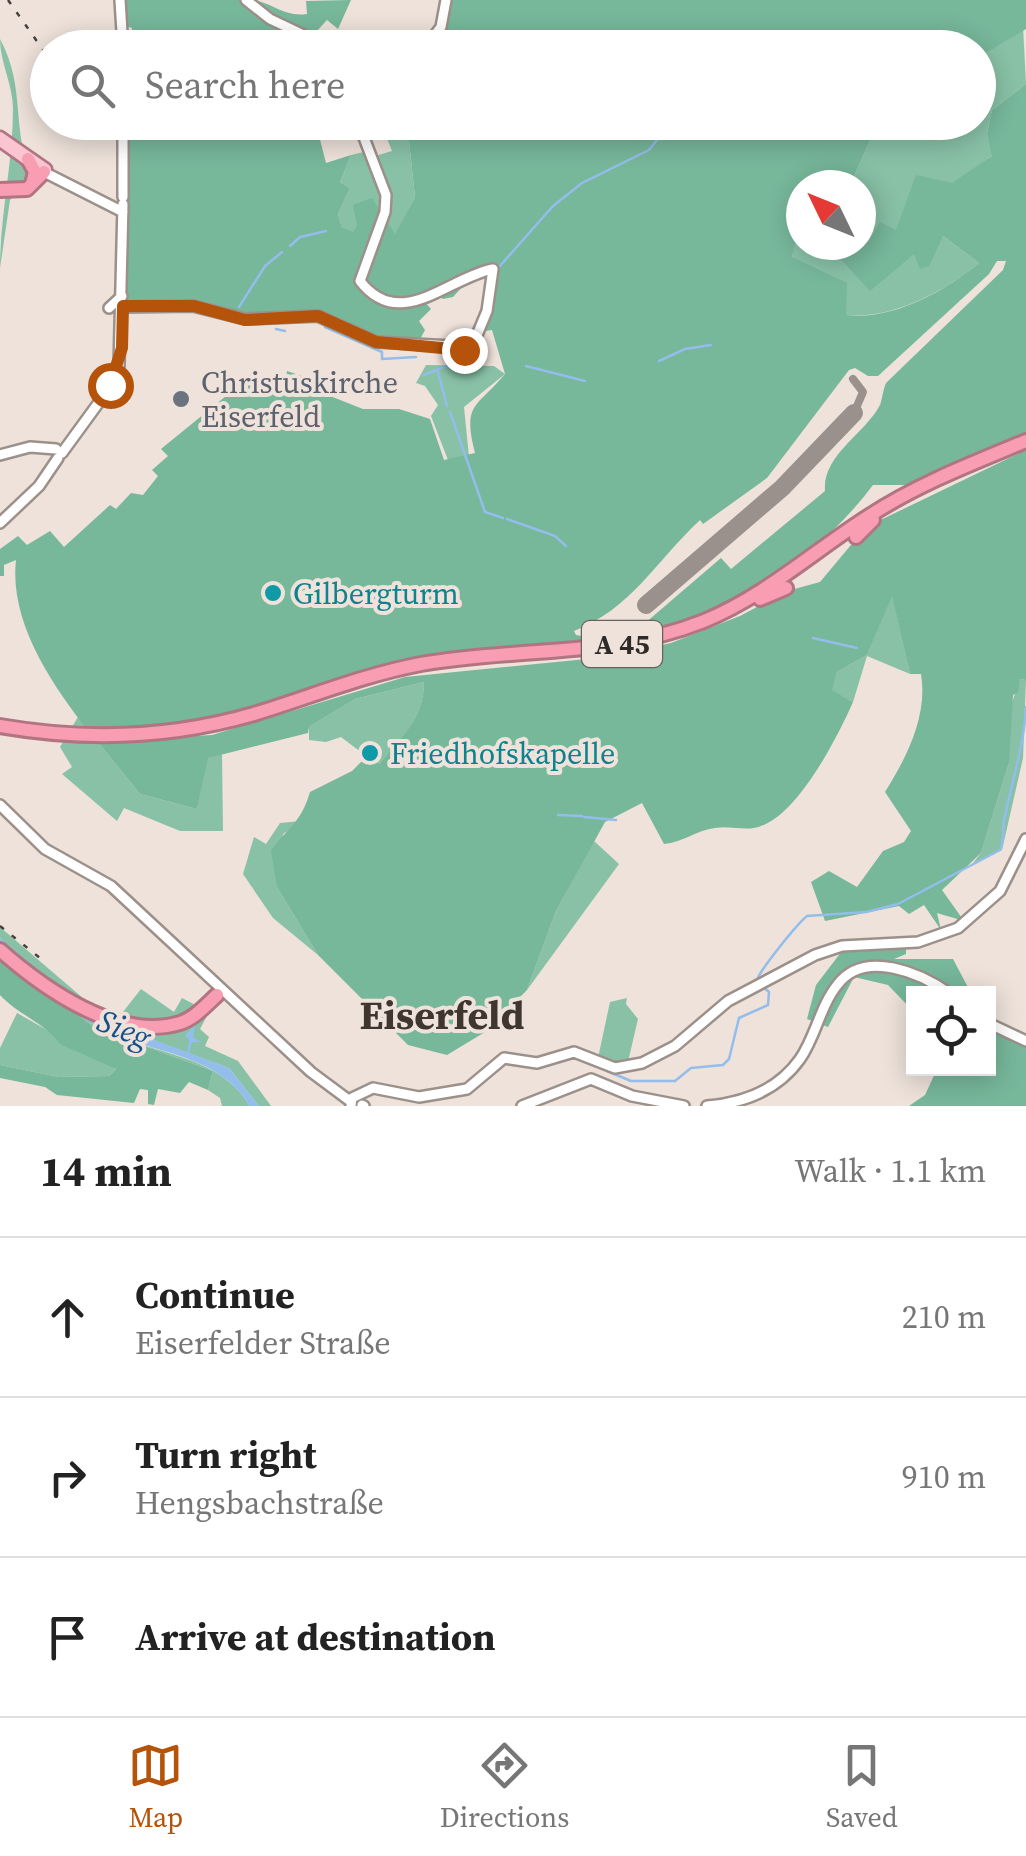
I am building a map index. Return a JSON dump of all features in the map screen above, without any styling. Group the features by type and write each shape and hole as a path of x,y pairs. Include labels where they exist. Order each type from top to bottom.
{"highway":[{"path":"24,154 35,172 32,184"},
{"path":"7,191 32,184 45,170"},
{"name":"A 45","path":"0,728 78,741 165,735 239,724 423,667 594,649 669,633 733,608 871,514 939,478 1026,445"},
{"name":"A 45","path":"423,667 636,648 704,627 758,600 873,520 1004,454"},
{"path":"896,492 939,478"},
{"path":"828,544 855,517"},
{"path":"856,537 873,520"},
{"path":"758,600 786,588"},
{"path":"0,950 50,989 120,1020 178,1024 219,992"}],"main road":[{"path":"120,0 121,30"},
{"path":"246,0 270,19 293,30"},
{"path":"439,30 446,0"},
{"path":"0,139 64,184 121,208 125,220"},
{"path":"0,522 115,376 122,348 122,140"},
{"path":"123,306 194,306 245,320 318,316 376,342 413,343 426,348 472,347 487,311 492,270 422,301 386,302 362,284 359,275 382,220 386,195 365,140"},
{"path":"103,200 120,201"},
{"path":"108,308 123,294"},
{"path":"0,455 57,453"},
{"path":"0,805 45,849 111,886 219,992 308,1070 359,1101 386,1088 419,1097 462,1090 506,1058 537,1064 574,1052 612,1067 636,1065 672,1049 721,1006 832,948 918,942 958,928 1000,891 1026,839"},
{"path":"707,1106 756,1095 784,1077 800,1058 838,983 856,970 875,967 906,972 934,986"},
{"path":"996,1027 1026,1041"},
{"path":"522,1106 588,1079 641,1098 684,1106"}],"green space":[{"path":"122,0 239,0 288,30 132,30 126,26"},
{"path":"249,0 298,15 307,14 306,1 351,0 338,29 327,20 318,30 284,23"},
{"path":"449,0 1026,0 1026,29 996,47 996,30 444,30"},
{"path":"1023,26 1026,84 996,107 996,45"},
{"path":"0,39 13,75 22,143 33,176 10,200 0,268 13,109"},
{"path":"1026,84 1026,438 906,485 873,485 815,547 781,573 706,613 666,628 624,639 566,648 453,656 215,720 89,732 48,673 26,629 19,606 16,560 4,565 4,576 0,576 0,549 18,536 27,545 50,531 64,547 110,505 116,509 131,493 143,495 158,476 152,470 168,456 161,449 237,387 234,379 286,380 287,371 322,383 325,394 363,409 399,409 430,419 444,460 475,453 471,415 505,374 492,330 479,332 492,272 473,275 453,297 443,299 436,292 423,300 431,309 419,321 425,330 418,343 385,343 323,316 244,317 204,306 130,304 126,301 125,140 320,140 326,163 351,155 340,182 350,188 338,214 342,228 353,232 357,225 353,205 372,198 395,234 415,197 409,140 870,140 857,170 786,170 786,260 798,260 847,283 846,315 864,316 917,302 979,263 943,236 929,266 920,269 914,254 870,291 842,260 876,260 876,229 880,222 896,230 916,175 952,183 992,156 989,140 996,140 996,107","holes":["997,261 1006,261 1003,270 886,383 873,416 830,466 825,491 731,569 721,558 637,630 646,630 645,633 599,639 576,635 574,631 594,622 627,597 700,520 703,524 767,478 849,370 855,368 868,376 878,376 989,274"]},
{"path":"388,140 409,140 415,197 395,235 357,225 353,233 342,229 338,214 350,188 340,182 351,155 368,151 372,157 392,151"},
{"path":"870,140 989,140 993,155 896,231 876,238 876,170 857,170"},
{"path":"943,236 979,263 917,301 881,313 846,315 795,260 876,260 876,254 915,254"},
{"path":"426,365 494,366 505,374 464,407 469,457 448,460 431,416 438,405 425,386 416,383"},
{"path":"1026,450 1026,680 1020,679 1018,692 1013,695 1009,763 981,853 942,890 964,921 937,913 941,930 924,905 909,914 899,906 825,921 811,882 829,871 857,887 883,851 904,842 911,831 885,792 914,735 922,689 921,674 910,674 892,596 867,655 837,672 832,690 853,702 816,772 789,806 761,826 708,829 664,844 642,803 605,822 556,911 527,990 485,1032 447,1055 408,1045 318,955 277,887 271,851 298,818 310,792 352,771 366,757 379,764 416,717 424,682 355,699 309,727 308,733 208,758 197,809 140,794 98,742 212,735 405,677 607,657 671,643 740,616 787,591 820,582 866,527"},
{"path":"892,594 910,674 867,656 853,702 831,690 837,672 867,655"},
{"path":"1020,679 1026,680 1023,758 1002,850 973,863 981,853 1009,763 1009,711"},
{"path":"424,682 416,717 378,765 341,737 326,742 309,740 309,727 355,699"},
{"path":"78,717 140,794 197,809 207,758 222,754 223,831 180,831 124,808 117,821 62,774 72,767 60,747"},
{"path":"301,821 283,834 277,887 318,955 273,918 243,874 254,837 266,844 280,823"},
{"path":"594,841 619,864 527,990 556,911"},
{"path":"0,927 105,1017 140,1026 204,1011 208,1014 200,1029 209,1037 205,1046 238,1061 271,1106 259,1106 229,1068 96,1019 9,947 0,938"},
{"path":"906,947 906,954 894,959 953,959 967,986 906,986 906,1004 888,985 854,977 828,1027 807,1019 816,985 842,951"},
{"path":"0,955 95,1028 213,1071 208,1090 189,1082 180,1093 158,1089 154,1105 148,1104 148,1090 140,1089 134,1103 57,1095 45,1087 0,1078 0,1065 59,1077 109,1076 116,1069 60,1044 0,995"},
{"path":"141,989 174,1012 182,998 201,1008 170,1022 119,1017"},
{"path":"627,998 626,1004 638,1019 627,1066 598,1058 610,1002"},
{"path":"69,1008 115,1035 212,1071 95,1028"},
{"path":"17,1013 116,1069 109,1076 59,1077 0,1065 0,1048"},
{"path":"996,1031 1026,1046 1026,1106 909,1106 925,1095 934,1076 996,1076"},
{"path":"213,1071 236,1088 250,1106 222,1106 220,1098 208,1090"}],"water":[{"path":"0,938 96,1019 187,1052 189,1040 185,1035 195,1025 193,1037 201,1042 192,1042 189,1053 229,1068 259,1106 250,1106 236,1088 200,1064 115,1035 82,1017 0,945"}],"waterway":[{"path":"499,267 553,206 582,183 649,150 657,140"},
{"path":"290,246 300,237 326,231"},
{"path":"239,307 265,266 282,252"},
{"path":"325,327 382,352 382,359 416,357"},
{"path":"276,329 285,331"},
{"path":"659,361 685,349 711,345"},
{"path":"424,375 454,363"},
{"path":"526,366 585,381"},
{"path":"438,372 447,406"},
{"path":"450,412 485,512 503,518"},
{"path":"507,519 555,536 566,546"},
{"path":"813,638 857,648"},
{"path":"757,980 807,916 866,912 898,904 1000,850 1026,707"},
{"path":"558,815 582,816"},
{"path":"584,817 616,820"},
{"path":"607,1071 631,1081 675,1081 691,1068 723,1065 729,1059 739,1018 768,1005 769,992 762,986"}],"taxiway":[{"path":"853,379 863,392 854,413"}],"runway":[{"path":"646,605 782,488 854,413"}],"railway":[{"path":"8,0 30,31"},
{"path":"0,926 40,958"}],"place":[{"name":"Christuskirche Eiserfeld","path":"181,399"},
{"name":"Gilbergturm","path":"273,593"},
{"name":"Friedhofskapelle","path":"370,753"}],"district":[{"name":"Eiserfeld","path":"442,1015"}],"route":[{"path":"110,385 122,348 123,306 194,306 245,320 318,316 376,342 464,350"}],"water label":[{"name":"Sieg","path":"124,1029"}]}
